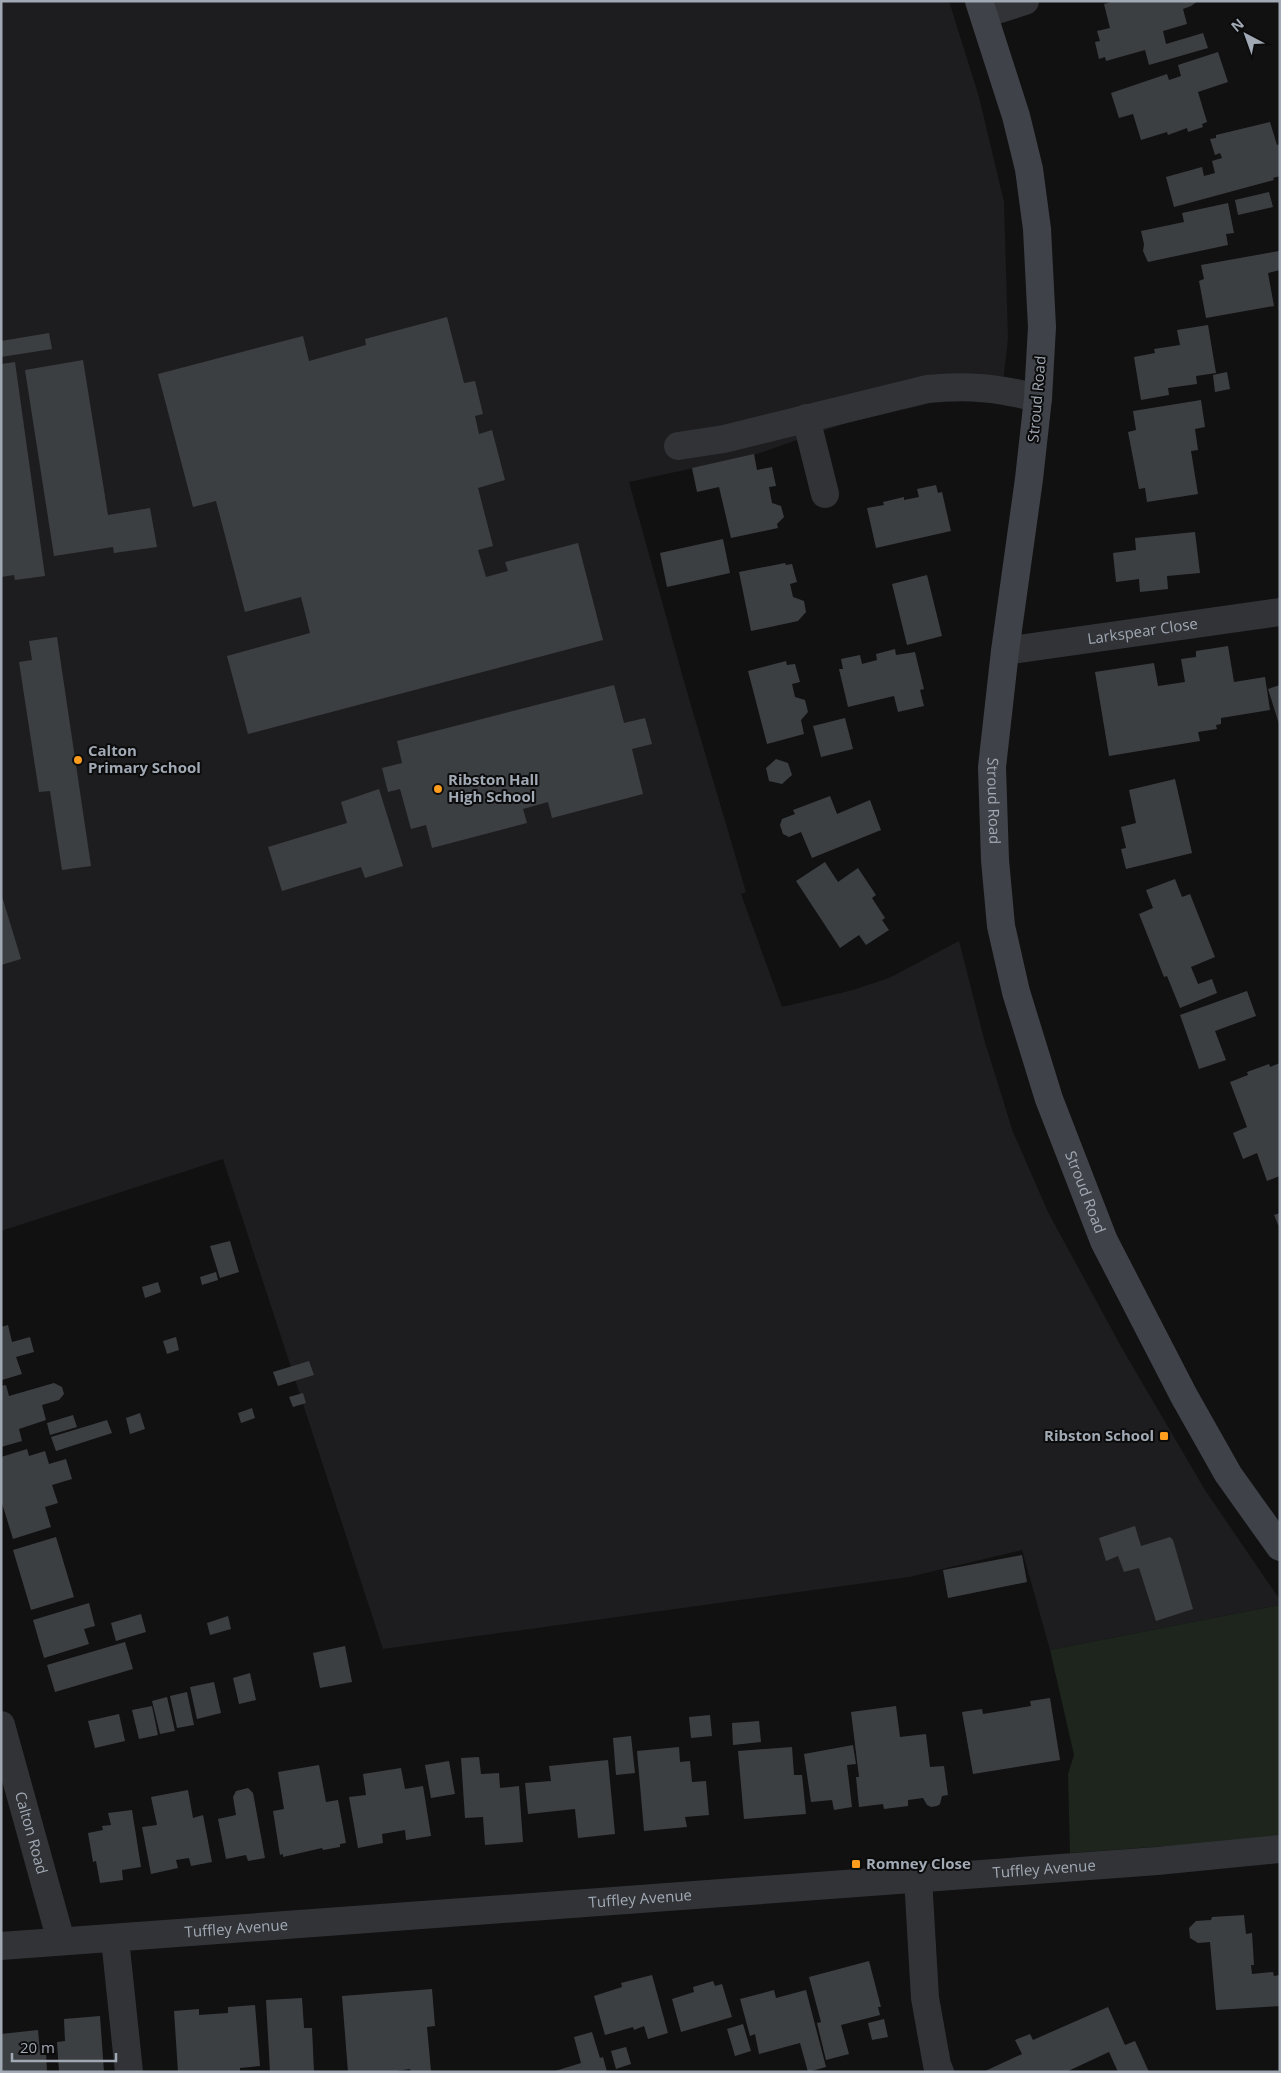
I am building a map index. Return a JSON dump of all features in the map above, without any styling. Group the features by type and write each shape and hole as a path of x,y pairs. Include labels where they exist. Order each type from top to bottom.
{"main road":[{"name":"Stroud Road","path":"982,8 1016,116 1029,169 1037,230 1042,327 1038,398 1029,479 1005,651 992,767 995,860 1001,926 1016,992 1049,1099 1104,1241 1184,1396 1228,1474 1280,1547"}],"street":[{"path":"982,8 1025,1"},
{"path":"678,446 724,439 927,389 959,386 1006,390 1038,398"},
{"path":"806,418 825,494"},
{"name":"Larkspear Close","path":"1005,651 1280,612"},
{"name":"Calton Road","path":"1,1724 61,1941"},
{"name":"Tuffley Avenue","path":"1,1946 1157,1861 1280,1849"},
{"path":"918,1878 925,1998 937,2065 940,2072"},
{"path":"114,1939 129,2072"}],"shaded area":[{"name":"Ribston Hall High School","path":"1,1 949,1 979,97 1004,202 1008,339 1001,400 940,401 846,423 754,455 629,482 685,685 746,892 741,894 782,1007 853,990 889,978 959,941 984,1039 1013,1132 1048,1212 1123,1350 1205,1490 1280,1600 1280,1605 1050,1650 1022,1550 909,1577 383,1649 223,1159 1,1231"},
{"path":"1280,1605 1280,1838 1070,1853 1068,1774 1074,1755 1050,1650"}],"building":[{"path":"1115,1 1198,1 1183,9 1187,24 1163,31 1166,44 1203,33 1208,48 1149,65 1145,50 1106,61 1105,57 1099,59 1095,42 1100,41 1097,31 1110,28 1104,4"},
{"path":"1218,52 1228,82 1198,92 1207,122 1202,124 1203,127 1188,132 1187,128 1168,135 1167,132 1141,140 1133,114 1119,118 1111,93 1167,74 1169,80 1181,76 1178,65"},
{"path":"1270,122 1277,145 1280,144 1280,176 1273,178 1274,180 1174,207 1166,177 1202,167 1204,176 1215,173 1212,161 1222,158 1220,153 1215,155 1210,139 1216,138 1216,135"},
{"path":"1269,192 1273,207 1238,215 1235,200"},
{"path":"1228,203 1234,233 1226,234 1228,245 1148,262 1143,251 1144,244 1141,231 1184,222 1182,213"},
{"path":"1279,251 1280,270 1268,273 1274,306 1206,318 1199,281 1204,279 1201,265"},
{"path":"447,317 464,383 475,381 483,414 475,416 479,434 492,430 505,480 478,488 493,546 478,550 486,577 508,571 505,562 578,543 603,640 248,734 227,656 310,633 301,597 245,612 216,501 193,507 158,374 303,336 309,361 366,345 365,339"},
{"path":"1208,325 1216,373 1196,376 1197,384 1168,388 1169,395 1141,400 1134,357 1155,353 1154,349 1180,345 1177,330"},
{"path":"49,333 52,349 1,357 1,341"},
{"path":"83,360 108,515 150,508 157,547 114,553 113,547 54,556 25,370"},
{"path":"15,362 45,576 15,580 14,575 1,577 1,364"},
{"path":"1227,372 1230,389 1215,392 1213,375"},
{"path":"1201,400 1205,427 1195,429 1198,450 1191,451 1198,494 1147,502 1145,488 1139,489 1128,432 1136,430 1133,411"},
{"path":"754,454 757,470 772,467 776,486 769,487 772,503 781,506 784,517 777,524 778,528 731,538 719,487 697,492 692,468"},
{"path":"936,485 938,493 942,492 951,531 876,548 867,508 884,505 883,502 904,497 904,500 919,497 917,489"},
{"path":"1195,532 1200,573 1167,576 1168,589 1140,592 1139,579 1116,582 1113,553 1136,550 1135,538"},
{"path":"723,539 730,573 667,587 660,553"},
{"path":"785,563 786,565 792,564 797,582 790,584 793,597 804,601 806,612 798,621 751,631 739,572"},
{"path":"927,575 942,636 907,645 892,584"},
{"path":"57,637 91,866 62,870 50,791 39,792 19,662 32,660 29,641"},
{"path":"1228,646 1234,682 1265,677 1270,710 1221,718 1221,724 1216,725 1217,729 1198,732 1200,741 1109,756 1095,672 1154,663 1158,686 1185,682 1181,659 1196,657 1196,651"},
{"path":"895,649 896,655 915,652 924,689 920,690 924,706 898,712 894,696 848,707 839,669 843,669 841,659 860,655 862,664 877,660 876,654"},
{"path":"786,661 787,665 795,664 800,682 792,684 795,697 805,700 808,712 801,720 804,734 767,744 748,671"},
{"path":"614,685 624,723 645,718 652,744 632,749 643,794 552,818 548,802 523,809 527,823 432,848 426,825 411,829 400,789 388,792 382,768 402,763 397,741"},
{"path":"1280,685 1280,724 1279,724 1268,689"},
{"path":"845,718 853,749 821,757 813,726"},
{"path":"776,759 788,763 792,775 782,784 769,781 766,768"},
{"path":"1175,779 1192,853 1126,869 1121,849 1126,848 1121,827 1136,823 1129,790"},
{"path":"379,789 403,866 365,878 361,867 282,891 268,847 347,823 341,802"},
{"path":"830,796 837,814 870,800 881,830 812,858 801,832 789,837 783,834 780,825 782,819 795,814 793,810"},
{"path":"825,862 838,882 858,868 876,895 872,898 885,918 882,920 889,930 866,945 859,935 840,948 796,881"},
{"path":"1175,879 1182,897 1190,894 1215,957 1191,967 1198,984 1212,979 1217,993 1180,1008 1167,976 1164,977 1139,914 1153,908 1146,890"},
{"path":"1,893 21,959 1,965"},
{"path":"1247,991 1256,1016 1215,1031 1226,1060 1199,1069 1180,1015"},
{"path":"1280,1063 1280,1176 1267,1181 1257,1153 1243,1159 1233,1133 1247,1127 1230,1082 1248,1075 1247,1072 1269,1064 1270,1067"},
{"path":"1280,1213 1280,1229 1274,1215"},
{"path":"230,1241 239,1272 220,1278 210,1246"},
{"path":"216,1272 218,1280 202,1285 200,1277"},
{"path":"158,1282 161,1292 145,1298 142,1287"},
{"path":"8,1325 12,1342 30,1337 34,1352 16,1357 22,1374 2,1380 1,1327"},
{"path":"176,1337 179,1350 167,1354 163,1341"},
{"path":"309,1361 314,1375 278,1386 273,1372"},
{"path":"54,1383 62,1387 64,1394 59,1400 42,1405 46,1420 19,1429 22,1441 1,1447 1,1386 6,1385 9,1396"},
{"path":"303,1393 306,1403 293,1407 289,1397"},
{"path":"252,1408 255,1418 241,1423 238,1413"},
{"path":"140,1413 145,1429 130,1434 126,1418"},
{"path":"73,1415 77,1427 50,1435 47,1423"},
{"path":"107,1420 112,1433 56,1451 51,1437"},
{"path":"27,1449 29,1456 45,1451 49,1464 66,1459 72,1479 52,1485 58,1503 45,1507 51,1527 13,1539 1,1500 1,1457"},
{"path":"1135,1526 1141,1546 1170,1537 1173,1540 1193,1609 1156,1621 1139,1568 1124,1572 1118,1556 1106,1561 1099,1538"},
{"path":"56,1537 74,1597 31,1610 13,1550"},
{"path":"1022,1555 1027,1582 948,1598 943,1570"},
{"path":"89,1603 95,1626 84,1629 89,1644 44,1658 33,1620"},
{"path":"141,1614 146,1632 116,1641 111,1623"},
{"path":"228,1616 231,1629 210,1635 207,1623"},
{"path":"125,1642 133,1669 55,1692 47,1665"},
{"path":"345,1646 352,1682 320,1688 313,1653"},
{"path":"250,1673 256,1700 239,1704 233,1678"},
{"path":"214,1682 221,1713 197,1719 190,1687"},
{"path":"187,1692 194,1725 177,1728 170,1696"},
{"path":"167,1697 175,1731 160,1734 152,1701"},
{"path":"1050,1698 1060,1760 973,1774 962,1712 982,1709 983,1714 1031,1706 1030,1701"},
{"path":"152,1706 158,1735 139,1739 132,1710"},
{"path":"896,1706 900,1737 926,1734 930,1767 944,1766 948,1795 942,1796 940,1804 937,1806 931,1807 927,1805 923,1798 908,1800 908,1806 884,1809 883,1804 859,1807 856,1777 859,1777 851,1712"},
{"path":"119,1714 125,1741 95,1748 88,1721"},
{"path":"710,1715 712,1736 691,1738 689,1717"},
{"path":"759,1721 761,1742 733,1745 732,1723"},
{"path":"631,1736 635,1773 616,1775 613,1738"},
{"path":"853,1745 856,1764 847,1765 852,1807 834,1810 832,1800 811,1802 804,1754"},
{"path":"679,1747 680,1762 690,1761 692,1782 706,1781 709,1815 685,1817 687,1827 644,1831 637,1751"},
{"path":"792,1747 794,1775 802,1775 806,1814 744,1819 738,1751"},
{"path":"479,1757 481,1774 499,1773 500,1788 519,1786 523,1842 485,1845 483,1817 465,1818 461,1758"},
{"path":"608,1760 615,1834 578,1838 575,1809 528,1814 525,1783 551,1781 549,1766"},
{"path":"449,1761 455,1794 431,1798 425,1765"},
{"path":"319,1765 326,1802 338,1800 346,1843 340,1844 340,1847 323,1850 322,1848 283,1857 283,1854 280,1855 273,1811 284,1809 278,1772"},
{"path":"401,1768 405,1789 423,1786 431,1836 406,1840 405,1830 382,1834 383,1843 358,1848 349,1797 366,1795 363,1774"},
{"path":"248,1788 253,1793 265,1858 248,1861 246,1855 226,1859 218,1819 236,1815 233,1797 236,1791"},
{"path":"188,1790 193,1818 203,1815 212,1862 191,1866 189,1858 176,1860 178,1868 151,1874 142,1827 157,1825 151,1797"},
{"path":"132,1810 141,1867 122,1870 123,1880 100,1883 96,1861 93,1862 88,1833 103,1830 102,1826 111,1825 108,1813"},
{"path":"1244,1915 1246,1934 1252,1933 1254,1965 1251,1965 1252,1974 1273,1972 1274,1976 1280,1975 1280,2006 1216,2010 1210,1942 1198,1943 1190,1938 1189,1928 1196,1921 1211,1920 1212,1917"},
{"path":"869,1961 881,2007 878,2007 880,2015 841,2025 849,2054 826,2060 817,2023 821,2022 809,1977"},
{"path":"652,1975 668,2033 648,2039 644,2026 634,2030 633,2027 605,2035 594,1996 622,1987 621,1983"},
{"path":"713,1981 715,1986 722,1984 732,2017 681,2032 672,1999 694,1992 693,1987"},
{"path":"432,1989 435,2026 427,2027 431,2071 411,2072 410,2069 389,2072 348,2072 342,1996"},
{"path":"774,1990 776,1998 806,1990 826,2067 808,2072 800,2043 759,2054 755,2034 750,2036 740,1999"},
{"path":"302,1998 304,2028 312,2028 314,2072 270,2072 266,2000"},
{"path":"255,2005 260,2066 240,2068 240,2072 178,2072 174,2011 199,2009 199,2015 228,2013 228,2007"},
{"path":"1108,2007 1125,2045 1135,2041 1149,2072 1118,2072 1109,2052 1066,2072 983,2072 1022,2054 1015,2040 1030,2034 1033,2040"},
{"path":"100,2016 104,2072 59,2072 57,2042 65,2041 64,2019"},
{"path":"884,2019 888,2037 872,2040 868,2023"},
{"path":"743,2024 751,2051 735,2056 727,2029"},
{"path":"38,2030 40,2052 46,2051 47,2072 1,2072 1,2034"},
{"path":"592,2032 600,2058 603,2057 607,2072 552,2072 581,2063 574,2037"},
{"path":"626,2047 631,2064 616,2069 611,2051"}],"place":[{"name":"Calton Primary School","path":"78,760"},
{"name":"Ribston Hall High School","path":"438,789"},
{"name":"Ribston School","path":"1164,1436"},
{"name":"Romney Close","path":"856,1864"}]}
